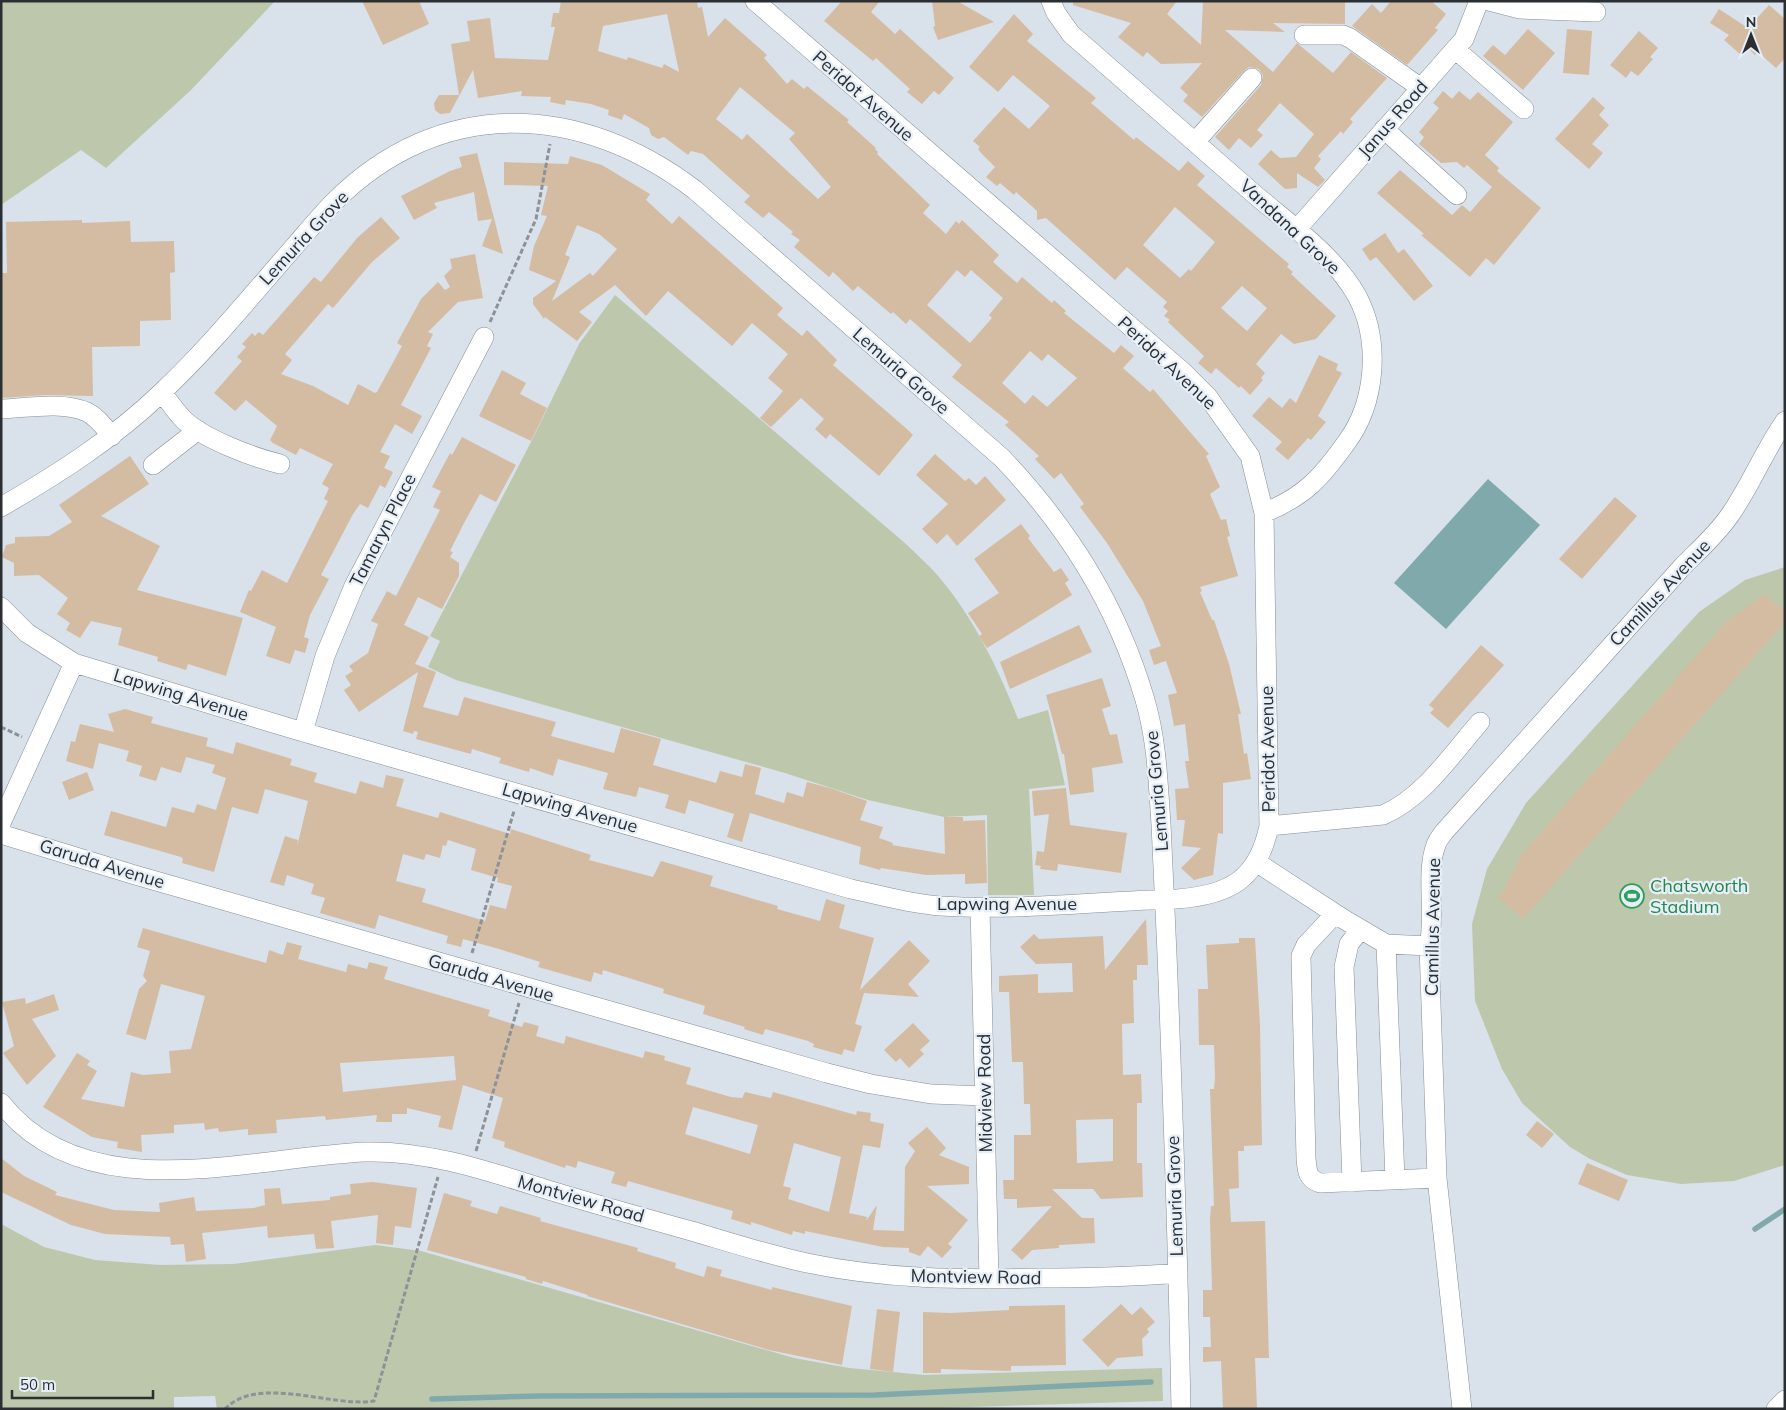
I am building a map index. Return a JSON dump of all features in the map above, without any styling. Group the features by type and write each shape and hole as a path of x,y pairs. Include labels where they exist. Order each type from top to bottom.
{"street":[{"name":"Peridot Avenue","path":"754,1 1183,372 1208,397 1250,456 1264,513 1269,826 1266,843 1256,862 1228,889 1201,897 1165,900"},
{"name":"Vandana Grove","path":"1050,1 1070,34 1296,230 1341,272 1357,298 1368,328 1372,357 1369,392 1357,429 1310,488 1264,513"},
{"name":"Janus Road","path":"1296,230 1464,39 1480,1"},
{"path":"1488,1 1520,9 1596,12"},
{"path":"1304,35 1343,35 1350,38 1421,88"},
{"path":"1455,49 1524,109"},
{"path":"1195,142 1252,78"},
{"name":"Lemuria Grove","path":"1,507 60,473 112,436 162,392 213,340 334,202 397,153 429,139 465,128 500,123 532,123 553,126 609,140 647,156 669,170 695,190 1002,458 1032,490 1064,531 1095,578 1117,622 1146,702 1157,755 1165,900 1181,1409"},
{"path":"1384,129 1457,195"},
{"name":"Tamaryn Place","path":"303,732 325,656 354,586 484,337"},
{"path":"162,392 184,420 198,430 240,450 280,464"},
{"path":"1,409 51,407 79,410 96,418 112,436"},
{"name":"Camillus Avenue","path":"1462,1409 1438,1178 1429,946 1433,928 1432,867 1436,845 1444,832 1683,566 1715,535 1742,496 1769,444 1785,421"},
{"path":"153,465 198,430"},
{"name":"Lapwing Avenue","path":"1,607 27,633 74,663 303,732 851,888 939,906 980,907 1165,900"},
{"path":"1,822 74,663"},
{"path":"1269,826 1383,815 1397,809 1416,794 1480,722"},
{"name":"Garuda Avenue","path":"1,834 135,875 467,971 871,1084 931,1094 985,1096"},
{"path":"1256,862 1360,930 1386,944 1429,946"},
{"name":"Midview Road","path":"980,907 989,1279"},
{"path":"1335,914 1306,945 1301,956 1306,1158 1309,1175 1312,1181 1320,1183 1438,1178"},
{"path":"1352,1182 1344,967 1349,944 1360,930"},
{"path":"1386,944 1395,1180"},
{"name":"Montview Road","path":"1,1103 30,1132 62,1151 95,1163 133,1169 165,1170 367,1152 397,1153 472,1166 806,1263 895,1276 989,1279 1178,1273"}],"path":[{"path":"484,337 536,219 553,126"},
{"path":"467,971 518,794"},
{"path":"472,1166 523,987"},
{"path":"225,1409 244,1396 255,1394 278,1394 358,1402 374,1401 443,1160"}],"shaded area":[{"path":"1,1 275,1 191,90 106,168 81,150 1,205"},
{"path":"615,295 906,544 931,568 963,609 974,627 994,663 1018,719 1048,710 1065,785 1029,789 1034,895 988,895 987,815 944,817 868,800 785,773 456,680 428,667 440,641 430,636 529,446 579,344"},
{"path":"1488,479 1540,525 1446,629 1394,583"},
{"name":"Chatsworth Stadium","path":"1785,567 1785,1165 1734,1181 1681,1184 1627,1175 1590,1159 1570,1147 1522,1103 1502,1069 1475,1001 1472,924 1487,869 1526,803 1699,612 1745,580"},
{"path":"1,1224 44,1247 95,1260 160,1265 233,1264 375,1245 421,1251 794,1358 849,1368 925,1375 1162,1368 1163,1401 906,1409 217,1409 215,1396 174,1397 174,1409 1,1409"}],"building":[{"path":"362,1 419,1 429,24 383,45"},
{"path":"561,1 697,1 698,8 702,7 708,37 725,18 767,55 764,58 787,84 792,79 804,89 807,86 849,120 847,122 876,148 877,154 930,205 923,213 946,234 956,221 959,224 962,220 999,255 993,262 1017,283 1022,277 1052,303 1054,300 1066,311 1064,313 1114,353 1121,345 1134,356 1123,368 1150,392 1153,389 1209,454 1206,456 1220,487 1210,494 1221,520 1226,519 1230,536 1227,537 1238,576 1200,587 1202,591 1200,592 1212,620 1214,620 1229,664 1241,714 1238,714 1244,754 1247,753 1251,779 1223,783 1223,834 1218,833 1213,875 1194,880 1181,868 1201,848 1182,846 1185,820 1177,820 1175,789 1189,788 1185,761 1189,761 1185,724 1174,726 1168,695 1177,693 1166,661 1154,665 1149,650 1161,646 1143,601 1107,543 1080,507 1084,504 1061,473 1054,479 1035,459 1039,456 1005,425 1009,422 952,377 962,365 910,319 906,324 858,286 853,291 833,272 829,277 794,247 800,240 791,234 793,232 769,212 763,218 744,202 750,196 703,154 691,151 688,155 664,137 658,139 651,135 649,128 624,114 622,120 608,115 609,110 591,104 566,100 565,105 550,102 551,97 521,96 522,91 478,98 473,70 450,113 440,114 435,110 434,103 439,95 459,95 451,44 470,41 467,21 490,18 495,58 548,60 555,27 551,27 553,13 559,13","holes":["667,14 679,72 664,64 662,68 628,57 627,60 598,51 603,26","740,87 795,133 789,139 831,187 818,199 747,134 742,140 716,119","957,270 965,277 971,270 1003,298 989,315 992,318 970,343 927,305","1030,351 1042,361 1048,354 1077,378 1047,407 1033,395 1025,404 1002,383"]},
{"path":"842,1 880,1 871,12 895,34 900,29 954,78 939,95 934,91 922,104 907,92 910,89 876,58 873,61 824,21"},
{"path":"932,1 957,1 994,22 938,40 933,27 935,26"},
{"path":"1073,1 1177,1 1167,14 1201,45 1203,1 1345,1 1345,24 1273,23 1285,32 1225,30 1273,72 1297,43 1333,73 1351,52 1387,78 1350,119 1353,122 1343,134 1341,131 1318,156 1321,159 1314,168 1325,180 1318,187 1297,173 1297,188 1285,189 1258,164 1271,150 1280,158 1296,157 1314,134 1280,103 1257,130 1263,135 1251,148 1239,138 1229,150 1215,137 1261,85 1263,75 1259,69 1249,67 1244,71 1202,117 1183,101 1188,95 1180,88 1202,63 1161,64 1147,52 1143,57 1118,37 1131,23 1073,5"},
{"path":"1391,1 1431,1 1446,14 1435,28 1438,30 1407,65 1352,26 1372,4 1381,13"},
{"path":"1769,5 1785,19 1785,58 1776,68 1758,52 1755,55 1748,48 1741,55 1724,40 1729,35 1710,23 1719,9 1748,28"},
{"path":"1014,14 1033,34 1027,41 1096,98 1091,103 1134,140 1136,137 1179,171 1188,161 1205,176 1197,185 1289,264 1287,267 1293,272 1291,274 1336,316 1316,339 1294,344 1281,334 1256,364 1265,373 1261,378 1263,380 1250,395 1216,368 1211,374 1198,363 1204,356 1164,316 1168,311 1163,307 1167,302 1127,267 1115,280 1046,218 1037,220 1037,211 1016,192 1014,195 1000,183 997,186 986,177 995,167 981,153 978,149 980,147 973,141 1004,107 1029,129 1050,106 1013,75 998,92 969,67","holes":["1175,207 1215,242 1191,271 1189,269 1180,278 1143,245","1242,286 1267,308 1247,331 1221,308"]},
{"path":"1528,29 1555,53 1523,90 1483,56 1493,45 1505,55"},
{"path":"1567,29 1592,31 1589,75 1563,73"},
{"path":"1639,31 1658,48 1650,57 1653,59 1638,76 1631,71 1626,78 1610,65"},
{"path":"1443,91 1452,99 1459,91 1470,100 1478,92 1513,122 1485,155 1499,168 1497,171 1541,208 1494,265 1486,258 1470,277 1421,235 1424,234 1377,193 1400,170 1452,215 1462,205 1470,212 1492,187 1467,165 1464,168 1457,162 1441,163 1419,144 1424,137 1419,132 1439,108 1433,103"},
{"path":"1593,97 1605,108 1599,115 1609,125 1592,144 1603,153 1589,169 1555,139"},
{"path":"477,153 503,254 482,246 492,219 478,221 474,192 434,203 437,208 414,220 401,196 450,171 462,167 459,157"},
{"path":"570,156 602,165 650,194 646,200 672,224 679,216 783,308 777,315 802,336 807,330 837,360 833,365 913,435 879,476 830,434 826,439 815,429 824,419 801,398 771,427 760,418 783,391 768,378 788,354 752,323 732,346 668,291 646,316 615,285 579,312 592,322 577,341 545,317 544,319 533,304 533,298 556,281 529,270 534,246 547,216 541,215 548,186 504,185 504,162 568,164","holes":["577,225 599,234 617,249 593,276 590,273 552,301 570,257 565,255"]},
{"path":"381,217 400,238 372,262 333,308 328,304 285,354 292,360 281,374 313,386 348,405 358,384 375,393 377,392 402,346 397,343 421,299 438,282 445,290 450,287 444,276 452,268 450,259 475,254 483,298 458,302 428,332 433,334 427,346 431,348 401,405 422,416 412,434 395,424 380,452 390,456 384,468 393,472 385,488 380,485 368,508 360,504 353,514 321,575 329,579 310,615 304,637 309,639 305,653 295,650 290,664 266,656 276,627 240,612 249,590 251,591 262,570 287,583 328,501 324,499 329,488 322,484 333,464 300,448 296,455 273,443 270,440 277,426 246,400 235,411 214,393 242,361 237,357 246,347 242,344 252,333 255,336 259,332 263,335 314,277 321,282 358,237"},
{"path":"82,220 82,223 130,221 131,242 174,241 175,272 170,273 171,320 140,321 140,346 92,347 93,396 44,395 1,398 1,273 7,273 6,222"},
{"path":"1385,233 1398,253 1404,249 1433,286 1414,301 1376,257 1370,261 1362,249"},
{"path":"1319,355 1338,364 1336,370 1342,373 1318,416 1326,422 1311,440 1308,438 1288,460 1275,449 1282,442 1252,416 1269,397 1282,408 1290,398 1296,403"},
{"path":"502,370 526,383 520,394 547,408 531,441 479,416"},
{"path":"462,437 516,465 496,502 480,494 464,523 450,551 453,552 450,557 459,563 459,576 442,609 418,597 404,625 429,637 415,664 436,672 423,707 458,716 464,697 556,722 551,736 614,753 621,728 661,739 653,765 716,783 720,771 742,777 745,764 761,768 755,794 784,803 787,792 803,797 807,782 830,788 867,801 860,820 883,827 879,838 893,843 892,845 945,854 944,817 963,817 963,821 985,820 987,883 965,884 965,874 926,875 881,868 880,870 859,864 861,847 750,813 742,842 727,837 734,814 689,800 685,814 665,808 669,795 639,787 636,797 603,789 608,773 558,759 553,776 530,768 529,772 499,763 501,758 472,749 471,754 416,739 418,732 414,731 413,734 403,731 418,672 359,712 344,690 351,685 345,676 353,671 349,666 368,653 378,624 371,621 387,591 396,596 440,510 433,507 441,491 432,487 450,453 452,455"},
{"path":"935,454 965,481 969,478 976,485 985,476 1006,500 957,546 947,534 937,544 922,529 948,504 916,475"},
{"path":"130,456 149,484 101,516 160,546 137,590 243,618 226,676 188,664 186,670 157,661 158,657 118,645 122,628 91,621 80,638 66,630 70,623 57,614 68,598 39,575 14,576 14,563 2,557 6,545 15,543 15,537 49,536 72,522 59,505"},
{"path":"1615,497 1637,516 1582,579 1559,559"},
{"path":"1021,524 1030,536 1028,538 1054,572 1061,568 1069,580 1065,583 1072,595 987,648 979,636 982,634 968,613 999,593 974,559"},
{"path":"1764,594 1785,611 1785,622 1523,919 1498,897 1505,889 1521,855 1726,622"},
{"path":"1079,625 1092,652 1010,689 1000,662"},
{"path":"1481,645 1504,665 1448,728 1430,713 1434,709 1429,705"},
{"path":"1102,678 1111,706 1102,709 1110,735 1117,734 1123,763 1092,768 1094,792 1070,795 1064,754 1062,754 1046,695"},
{"path":"125,709 153,717 151,723 208,738 206,746 233,754 236,742 292,759 290,765 317,773 314,782 356,794 360,781 383,788 386,775 404,779 396,806 438,818 440,812 510,834 511,829 591,855 589,860 653,877 661,861 713,876 710,886 778,906 777,909 820,921 826,899 845,905 839,928 874,938 860,990 909,940 930,961 908,984 919,997 864,993 855,1024 862,1026 854,1052 844,1049 842,1055 813,1047 814,1044 808,1041 765,1029 763,1035 744,1029 745,1027 703,1014 705,1006 663,993 664,989 603,970 602,975 594,972 591,982 538,967 540,962 463,939 461,947 446,943 448,936 379,915 375,929 320,913 325,898 311,894 314,884 287,875 284,886 270,882 285,836 298,840 297,847 308,801 265,789 258,814 232,807 214,872 182,863 183,859 181,857 104,835 111,811 166,827 172,807 194,813 197,804 216,810 226,778 212,773 215,765 186,757 181,773 161,767 156,781 139,776 142,766 126,761 129,751 99,743 93,769 66,761 71,741 75,742 80,724 114,732 108,714","holes":["448,840 476,849 471,870 498,878 497,882 512,886 506,909 490,905 485,921 422,902 426,889 396,881 403,854 424,860 426,854 440,858 443,845 446,846"]},
{"path":"87,772 94,790 69,800 62,782"},
{"path":"1066,788 1070,825 1127,833 1121,873 1058,864 1057,871 1040,869 1041,866 1035,865 1037,851 1044,852 1049,814 1034,816 1032,791"},
{"path":"1146,919 1148,965 1137,965 1137,980 1133,980 1134,1023 1122,1024 1123,1075 1141,1074 1142,1103 1137,1103 1137,1163 1142,1163 1143,1197 1101,1199 1093,1189 1052,1189 1082,1218 1094,1218 1095,1243 1059,1245 1059,1248 1032,1250 1022,1260 1011,1250 1052,1206 1017,1208 1017,1199 1004,1199 1003,1180 1014,1180 1014,1135 1031,1135 1030,1104 1024,1104 1023,1062 1012,1062 1009,992 999,992 999,976 1038,974 1038,993 1073,992 1072,963 1036,964 1020,947 1034,934 1039,939 1103,936 1105,970","holes":["1113,1119 1113,1161 1077,1163 1076,1120"]},
{"path":"143,928 266,963 269,950 283,955 287,942 302,946 298,959 346,972 348,964 367,969 369,962 388,967 384,979 490,1010 488,1016 522,1027 524,1022 539,1026 536,1036 564,1044 566,1036 643,1058 645,1051 665,1056 664,1060 691,1068 686,1084 731,1097 742,1098 745,1092 771,1098 773,1092 856,1115 857,1111 871,1113 870,1121 884,1124 880,1148 863,1145 849,1213 867,1217 866,1221 877,1205 873,1230 904,1231 905,1167 915,1151 908,1143 927,1127 946,1148 939,1155 969,1167 969,1184 927,1186 968,1220 948,1244 952,1247 942,1258 928,1246 920,1256 909,1252 909,1248 883,1247 805,1231 805,1234 793,1231 792,1235 751,1222 751,1225 731,1219 733,1211 628,1181 626,1187 611,1183 615,1172 578,1161 576,1168 566,1165 565,1168 504,1147 505,1142 492,1138 503,1098 463,1085 452,1130 438,1127 441,1116 407,1108 407,1114 392,1114 392,1122 376,1122 377,1115 326,1120 325,1116 276,1120 277,1133 248,1135 248,1129 219,1132 218,1128 205,1130 204,1123 174,1125 174,1133 141,1135 142,1152 117,1148 118,1142 92,1137 43,1107 77,1053 90,1061 87,1065 97,1071 81,1099 124,1107 131,1072 143,1075 171,1073 169,1051 191,1049 205,996 161,984 146,1040 126,1034 139,989 147,981 143,976 150,951 137,947","holes":["454,1056 456,1080 343,1092 340,1063","693,1107 758,1125 750,1154 685,1134","794,1143 841,1157 829,1212 788,1199 791,1188 783,1186"]},
{"path":"1239,938 1255,938 1260,1025 1262,1145 1244,1146 1244,1151 1238,1151 1239,1188 1229,1189 1231,1222 1265,1221 1269,1358 1255,1358 1257,1409 1223,1409 1221,1361 1203,1362 1203,1347 1211,1347 1210,1317 1203,1317 1203,1290 1212,1290 1210,1219 1211,1206 1214,1206 1210,1089 1214,1089 1215,1077 1214,1045 1199,1045 1198,989 1208,989 1206,945 1239,943"},
{"path":"54,994 59,1010 32,1019 56,1056 27,1085 3,1053 14,1046 2,1002 25,998 26,1004"},
{"path":"913,1023 930,1041 920,1050 924,1054 909,1068 900,1058 896,1062 884,1050"},
{"path":"1537,1121 1554,1134 1542,1148 1526,1135"},
{"path":"1,1158 24,1176 57,1192 55,1195 114,1210 160,1212 159,1203 194,1197 196,1211 254,1208 265,1205 264,1189 280,1188 282,1204 330,1200 330,1197 351,1194 350,1184 373,1182 417,1188 411,1228 395,1226 393,1245 376,1243 378,1215 331,1221 334,1248 316,1249 314,1234 268,1238 267,1226 202,1233 206,1259 186,1262 184,1244 171,1245 170,1237 105,1234 71,1225 1,1192"},
{"path":"1587,1163 1628,1180 1619,1201 1578,1184"},
{"path":"444,1193 472,1201 470,1206 497,1214 500,1206 541,1218 540,1221 638,1248 637,1251 676,1263 675,1268 704,1277 707,1266 722,1270 720,1276 772,1290 772,1287 852,1306 842,1365 769,1350 543,1281 542,1284 526,1279 526,1277 427,1250"},
{"path":"1121,1304 1132,1315 1141,1307 1155,1322 1147,1329 1149,1332 1142,1339 1143,1356 1117,1358 1108,1367 1082,1340"},
{"path":"1065,1305 1066,1365 1011,1366 1011,1371 941,1369 941,1373 923,1373 923,1312 951,1313 1009,1310 1009,1306"},
{"path":"877,1309 900,1312 893,1372 870,1369"}],"waterway":[{"path":"1755,1229 1785,1209"},
{"path":"432,1399 539,1396 875,1395 1151,1382"}],"place":[{"name":"Chatsworth Stadium","path":"1632,896"}]}
